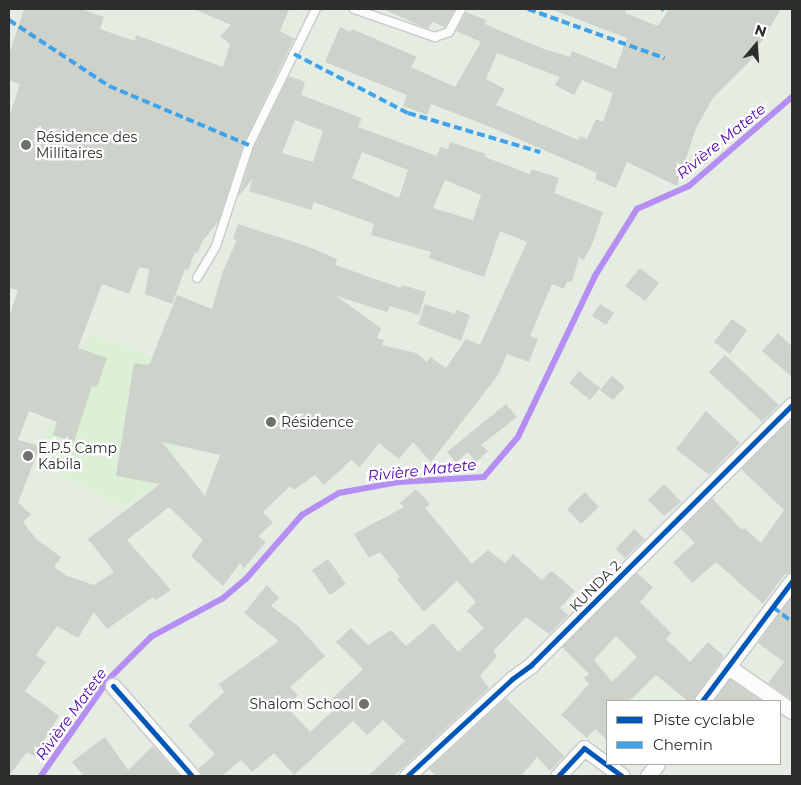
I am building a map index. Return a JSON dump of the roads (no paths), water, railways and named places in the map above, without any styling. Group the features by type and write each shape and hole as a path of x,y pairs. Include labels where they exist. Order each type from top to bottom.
{"street":[{"name":"KUNDA 2","path":"407,776 512,679 531,665 792,405"},
{"path":"703,700 792,581"},
{"path":"727,666 776,700"},
{"path":"113,686 192,776"},
{"path":"781,703 792,711"},
{"path":"558,776 584,748 606,764"},
{"path":"607,765 622,776"},
{"path":"648,776 656,765"}],"lane":[{"path":"197,278 216,246 249,145 316,9"},
{"path":"354,9 435,37 449,32 461,9"}],"waterway":[{"name":"Rivière Matete","path":"41,776 109,679 151,637 222,599 246,579 302,515 339,493 399,482 484,477 518,437 595,276 637,209 689,186 792,97"}],"place":[{"name":"Résidence des Millitaires","path":"26,145"},
{"name":"Résidence","path":"271,422"},
{"name":"E.P.5 Camp Kabila","path":"28,456"},
{"name":"Shalom School","path":"364,704"}]}
